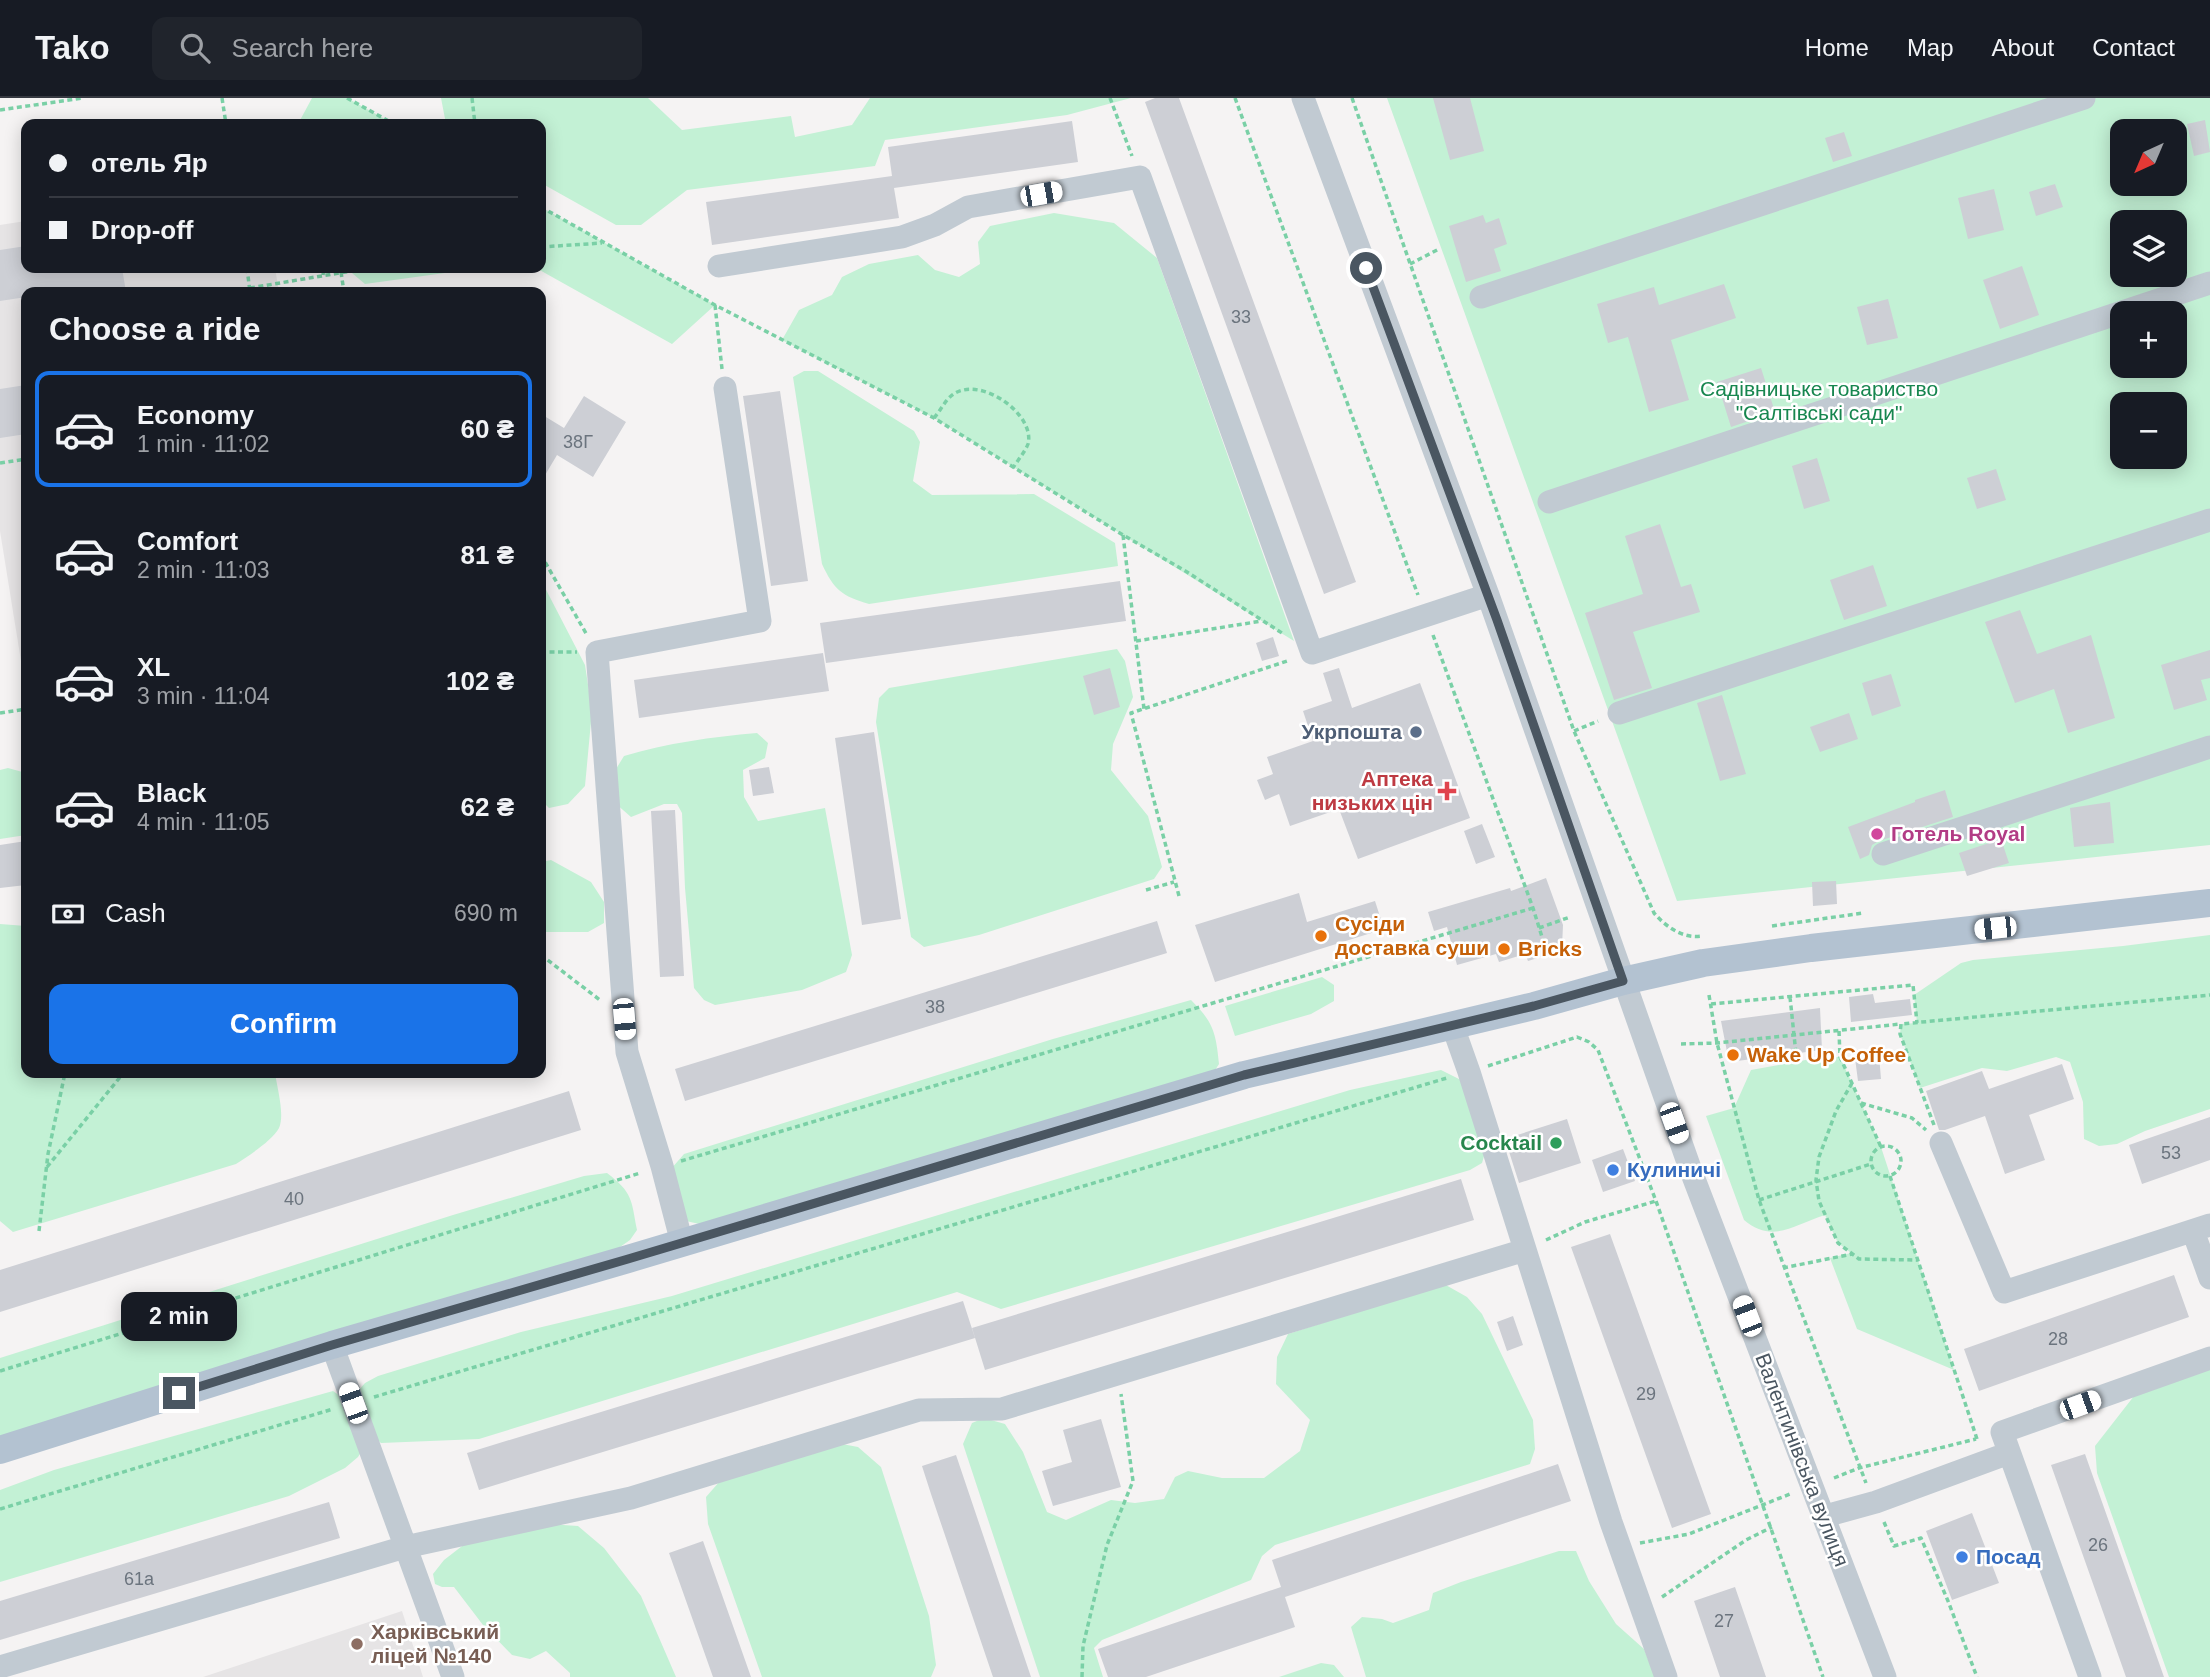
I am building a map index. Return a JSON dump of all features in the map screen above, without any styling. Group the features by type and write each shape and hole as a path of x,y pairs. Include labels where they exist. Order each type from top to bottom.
{"main road":[{"path":"0,1450 332,1345 1244,1075 1534,1006 1623,981 1703,962 2210,903"}],"street":[{"name":"Валентинівська вулиця","path":"1303,98 1488,595 1691,1171 1885,1677"},
{"path":"1480,297 2084,98"},
{"path":"719,265 902,237 935,225 968,206 1140,177 1312,653 1488,595"},
{"path":"1549,502 2210,284"},
{"path":"682,1243 662,1167 626,1052 597,652 760,621 725,388"},
{"path":"1619,713 2210,520"},
{"path":"1883,854 2210,747"},
{"path":"1452,1024 1620,1547 1666,1677"},
{"path":"1941,1143 2004,1292 2202,1228 2210,1278"},
{"path":"0,1667 405,1547 631,1498 919,1409 1002,1409 1525,1250"},
{"path":"332,1345 453,1677"},
{"path":"2090,1677 2002,1432 2210,1358"},
{"path":"1825,1516 1876,1502 2009,1452"}],"path":[{"path":"0,110 83,98"},
{"path":"222,98 225,119"},
{"path":"347,98 385,119"},
{"path":"472,98 474,119"},
{"path":"1110,98 1140,177"},
{"path":"1235,98 1533,908 1547,953"},
{"path":"1352,98 1574,731 1654,913 1666,926 1682,933 1695,937 1707,935"},
{"path":"546,210 715,305 934,418 1187,572 1312,653"},
{"path":"546,247 604,242"},
{"path":"1410,264 1439,249"},
{"path":"265,287 335,273"},
{"path":"715,305 725,388"},
{"path":"934,418 952,395 964,390 984,389 1005,401 1019,414 1027,432 1028,444 1013,468"},
{"path":"0,463 21,460"},
{"path":"1123,535 1144,709"},
{"path":"546,564 597,652 546,652"},
{"path":"1136,640 1263,621"},
{"path":"1179,897 1131,713 1312,653"},
{"path":"0,713 21,710"},
{"path":"1574,731 1619,713"},
{"path":"1146,890 1175,882"},
{"path":"0,1371 662,1167 1533,908"},
{"path":"1759,928 1863,913"},
{"path":"1539,928 1570,917"},
{"path":"546,959 624,1019"},
{"path":"1711,1004 1913,985 1917,1023"},
{"path":"1709,995 1717,1043 1759,1200 1859,1468 1894,1546 1921,1538 1977,1677"},
{"path":"1681,1044 1717,1043 2210,995"},
{"path":"1790,997 1796,1054"},
{"path":"1901,1024 1900,1034 1941,1143"},
{"path":"1839,1031 1840,1057 1881,1147"},
{"path":"0,1509 1469,1072 1577,1037 1598,1049 1656,1201 1823,1677"},
{"path":"39,1231 46,1168 64,1078"},
{"path":"46,1168 119,1078"},
{"path":"1852,1083 1829,1129 1819,1157 1816,1180 1819,1201 1838,1243 1859,1259 1917,1260"},
{"path":"1861,1103 1912,1118 1941,1143"},
{"path":"1891,1146 1899,1153 1900,1167 1890,1176 1881,1175 1871,1164 1872,1153 1881,1147 1891,1146"},
{"path":"1759,1200 1871,1164"},
{"path":"1834,1478 1859,1468 1978,1439 1890,1176"},
{"path":"1525,1250 1585,1222 1656,1201"},
{"path":"1783,1268 1852,1254"},
{"path":"1082,1677 1083,1646 1107,1545 1133,1481 1118,1374"},
{"path":"1620,1547 1689,1534 1790,1494"},
{"path":"1643,1610 1746,1540 1772,1527"}],"shaded area":[{"path":"21,222 21,273 276,273 278,287 21,287 21,661 0,531 0,225"},
{"name":"Харківський ліцей №140","path":"402,1611 423,1677 203,1677"}],"green space":[{"path":"312,98 347,98 385,119 301,119"},
{"path":"441,98 648,98 682,130 791,116 795,137 852,125 870,98 1131,98 1067,115 885,140 875,166 687,190 641,225 616,225 546,186 546,119 445,119"},
{"name":"Садівницьке товариство \"Салтівські сади\"","path":"1387,98 2210,98 2210,845 1677,901"},
{"path":"546,210 715,305 672,344 545,273"},
{"path":"1054,213 1114,223 1157,258 1294,641 934,418 782,340 799,310 832,295 842,277 869,264 918,255 935,270 959,277 980,264 978,242 990,226"},
{"path":"352,273 445,273 365,284"},
{"path":"804,371 818,371 914,431 920,442 913,481 932,495 1034,494 1115,543 1118,566 869,604 845,595 835,586 822,564 793,377"},
{"path":"546,590 585,665 592,711 585,786 568,804 549,808 546,805"},
{"path":"1117,649 1125,661 1133,697 1113,744 1111,770 1148,816 1162,867 1154,879 979,935 924,947 911,937 876,722 879,698 889,688"},
{"path":"757,733 768,743 765,758 743,770 744,797 758,821 825,808 852,955 846,972 802,990 715,1005 704,1000 694,988 685,888 682,813 677,804 664,804 631,817 615,803 616,769 624,756 640,751 690,741"},
{"path":"8,768 21,772 21,836 0,839 0,770"},
{"path":"551,860 591,882 604,902 604,923 588,932 546,932 546,861"},
{"path":"0,924 21,926 21,1078 276,1078 281,1116 279,1128 271,1138 236,1164 13,1232 0,1221"},
{"path":"2210,935 2210,1109 2145,1131 2117,1144 2099,1146 2084,1139 2083,1102 2070,1062 2056,1057 2007,1071 1982,1068 1920,1088 1900,1034 1901,1024 1917,1023 1914,995 1961,963"},
{"path":"1322,977 1334,985 1334,1001 1311,1014 1235,1036 1225,1006"},
{"path":"1191,1000 1209,1021 1215,1035 1219,1064 1210,1078 704,1225 686,1221 671,1169 684,1154 1053,1039"},
{"path":"1822,1057 1840,1057 1881,1147 1954,1370 1857,1329 1830,1258 1851,1253 1838,1243 1825,1215 1774,1232 1754,1227 1744,1220 1706,1116 1734,1108 1751,1070"},
{"path":"1441,1070 1461,1080 1485,1153 1482,1163 1470,1170 1001,1309 957,1292 479,1439 381,1443 373,1436 358,1391 365,1383 378,1376 521,1332 672,1296 1350,1090"},
{"path":"607,1173 630,1197 637,1230 630,1240 610,1254 0,1444 0,1358 453,1215 584,1176"},
{"path":"1444,1284 1467,1297 1482,1314 1533,1420 1535,1449 1530,1464 1275,1545 1262,1556 1251,1580 1102,1640 1094,1648 1103,1677 1040,1677 963,1444 972,1423 984,1418 1005,1424 1023,1452 1047,1512 1066,1520 1111,1500 1135,1503 1164,1499 1175,1477 1188,1471 1222,1478 1264,1478 1300,1451 1310,1420 1276,1384 1277,1357 1288,1334"},
{"path":"2210,1366 2210,1677 2169,1677 2097,1473 2095,1446 2134,1396"},
{"path":"333,1391 347,1401 364,1447 358,1457 345,1468 289,1496 0,1582 0,1490 54,1470"},
{"path":"842,1444 858,1447 881,1467 929,1616 936,1665 931,1677 762,1677 708,1524 706,1497 720,1481"},
{"path":"548,1524 578,1526 604,1548 641,1596 676,1677 570,1677 570,1673 546,1651 530,1659 512,1655 483,1625 454,1587 435,1584 433,1574 444,1560 466,1543"},
{"path":"1559,1551 1576,1551 1589,1581 1616,1624 1644,1649 1655,1677 1366,1677 1351,1627 1362,1617 1393,1623 1429,1610 1433,1593"},
{"path":"1321,1663 1334,1665 1344,1677 1279,1677"}],"building":[{"path":"1155,98 1179,98 1356,582 1324,594 1145,102"},
{"path":"1433,98 1470,98 1484,151 1450,160"},
{"path":"2205,120 2210,152 2194,156 2188,124"},
{"path":"1072,121 1078,162 894,188 899,218 712,245 706,202 892,176 888,147"},
{"path":"1844,132 1852,156 1833,162 1825,138"},
{"path":"2055,184 2063,207 2036,216 2029,192"},
{"path":"1994,189 2004,230 1968,239 1958,198"},
{"path":"1483,215 1486,223 1499,218 1507,244 1494,249 1501,271 1466,282 1449,226"},
{"path":"21,247 21,273 123,273 125,287 21,287 21,298 0,301 0,250"},
{"path":"2022,266 2039,315 2000,329 1983,280"},
{"path":"1724,284 1736,318 1671,340 1689,400 1649,412 1628,337 1608,343 1597,304 1654,287 1659,305"},
{"path":"1888,299 1898,338 1867,345 1857,307"},
{"path":"1761,368 1775,412 1731,427 1717,382"},
{"path":"21,386 21,435 0,438 0,389"},
{"path":"780,391 808,581 771,586 743,396"},
{"path":"584,396 626,422 593,477 557,455 546,474 546,417 564,428"},
{"path":"1817,458 1830,501 1804,509 1792,466"},
{"path":"1996,469 2006,500 1977,509 1967,478"},
{"path":"1660,524 1681,587 1691,584 1700,612 1633,632 1652,688 1614,700 1585,613 1643,594 1625,536"},
{"path":"1873,565 1887,606 1844,620 1830,580"},
{"path":"1120,581 1126,621 826,663 820,623"},
{"path":"2020,610 2037,654 2091,635 2115,718 2068,733 2054,689 2015,703 1985,622"},
{"path":"1273,637 1279,656 1262,661 1256,643"},
{"path":"2210,650 2210,678 2201,680 2207,700 2174,710 2161,665"},
{"path":"823,653 829,691 639,718 634,680"},
{"path":"1110,668 1120,707 1094,715 1083,676"},
{"path":"1339,668 1352,708 1420,683 1470,818 1358,859 1339,809 1290,826 1279,794 1265,800 1257,780 1273,774 1267,757 1313,741 1303,711 1332,701 1323,673"},
{"path":"1891,674 1901,706 1872,716 1862,683"},
{"path":"1722,695 1746,774 1720,781 1697,703"},
{"path":"1849,713 1858,739 1820,752 1810,727"},
{"path":"874,732 901,919 862,925 835,738"},
{"path":"769,767 774,793 753,796 749,770"},
{"path":"1945,790 1953,817 1879,841 1872,845 1869,855 1860,859 1848,827"},
{"path":"2110,802 2114,843 2074,847 2070,808"},
{"path":"675,810 684,976 660,977 651,811"},
{"path":"1482,824 1495,857 1476,864 1464,831"},
{"path":"2001,839 2009,863 1967,876 1959,853"},
{"path":"21,842 21,886 0,888 0,845"},
{"path":"1546,878 1563,925 1562,947 1543,952 1544,956 1528,961 1525,954 1499,962 1496,954 1457,965 1447,927 1434,931 1428,912 1510,888 1511,891"},
{"path":"1836,881 1837,904 1813,906 1812,882"},
{"path":"1299,893 1307,922 1375,901 1384,929 1215,982 1195,925"},
{"path":"1157,921 1167,953 685,1101 675,1069"},
{"path":"1873,994 1875,1003 1910,999 1912,1015 1851,1022 1849,997"},
{"path":"1820,1008 1822,1050 1729,1062 1721,1021"},
{"path":"1879,1055 1881,1079 1858,1081 1855,1058"},
{"path":"2062,1064 2074,1099 2029,1115 2045,1160 2005,1174 1985,1116 1939,1130 1926,1091 1982,1071 1989,1089"},
{"path":"569,1091 581,1130 0,1312 0,1270"},
{"path":"2210,1117 2210,1160 2142,1184 2129,1145"},
{"path":"1567,1119 1581,1163 1519,1183 1505,1139"},
{"name":"Кулиничі","path":"1623,1149 1635,1181 1603,1192 1592,1160"},
{"path":"1461,1179 1474,1220 985,1370 972,1328"},
{"path":"1610,1234 1711,1514 1672,1528 1571,1247"},
{"path":"2174,1275 2189,1317 1979,1391 1964,1349"},
{"path":"963,1301 975,1338 479,1490 467,1453"},
{"path":"1513,1316 1523,1345 1507,1351 1497,1322"},
{"path":"1101,1419 1121,1487 1053,1506 1042,1471 1072,1462 1063,1430"},
{"path":"2085,1454 2164,1677 2126,1677 2051,1465"},
{"path":"956,1455 1031,1677 993,1677 931,1494 922,1466"},
{"path":"1558,1464 1571,1501 1285,1597 1295,1627 1146,1677 1108,1677 1098,1649 1281,1587 1272,1560"},
{"path":"329,1502 340,1538 0,1640 0,1601"},
{"name":"Посад","path":"1972,1513 1999,1583 1952,1600 1926,1531"},
{"path":"703,1541 751,1677 713,1677 669,1553"},
{"path":"1735,1587 1766,1677 1720,1677 1694,1601"}],"place":[{"name":"Укрпошта","path":"1416,732"},
{"name":"Аптека низьких цін","path":"1447,791"},
{"name":"Готель Royal","path":"1877,834"},
{"name":"Сусіди доставка суши","path":"1321,936"},
{"name":"Bricks","path":"1504,949"},
{"name":"Wake Up Coffee","path":"1733,1055"},
{"name":"Cocktail","path":"1556,1143"},
{"name":"Кулиничі","path":"1613,1170"},
{"name":"Посад","path":"1962,1557"},
{"name":"Харківський ліцей №140","path":"357,1644"}],"route":[{"path":"179,1393 332,1345 1244,1075 1534,1006 1623,981 1497,620 1366,268"}]}
